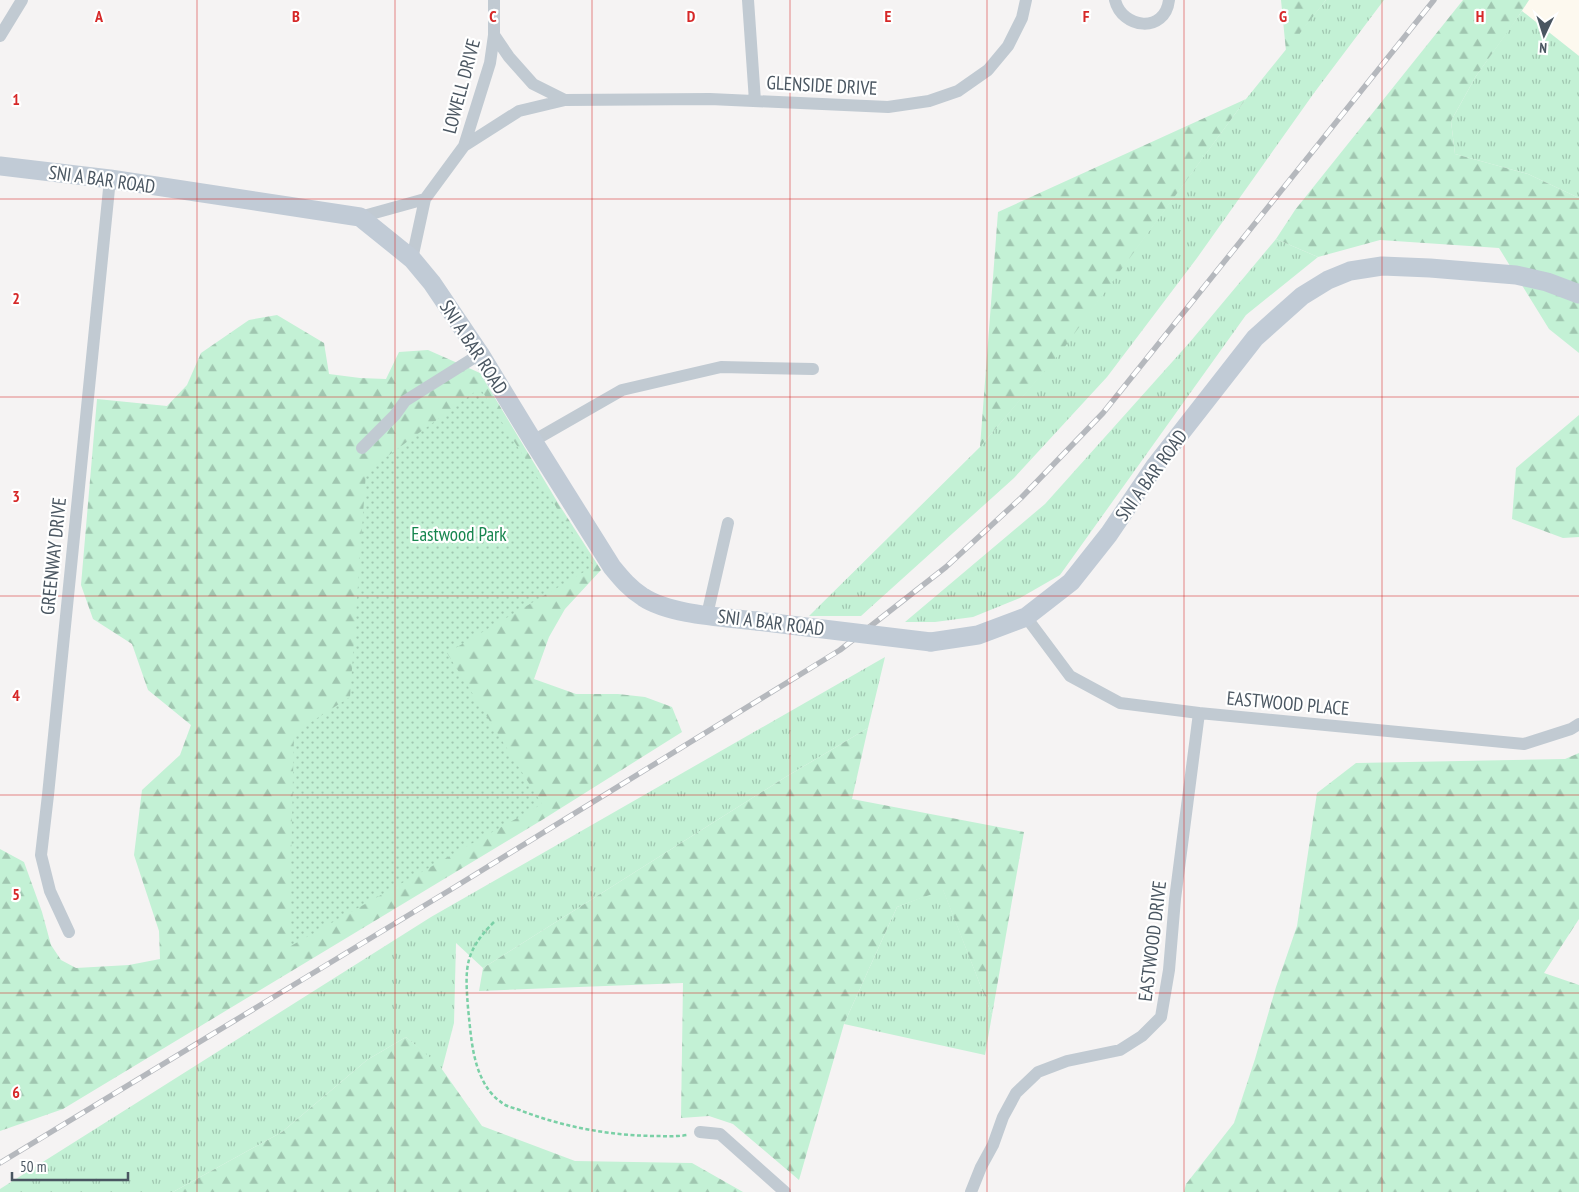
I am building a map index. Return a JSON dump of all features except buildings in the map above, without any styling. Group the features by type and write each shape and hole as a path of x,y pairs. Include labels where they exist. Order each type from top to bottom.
{"street":[{"path":"0,36 22,0"},
{"name":"LOWELL DRIVE","path":"412,259 425,199 464,146 490,63 494,35 494,0"},
{"path":"748,0 755,101"},
{"name":"GLENSIDE DRIVE","path":"464,146 519,111 565,100 710,99 888,107 929,101 958,91 988,70 1008,46 1022,18 1026,0"},
{"path":"1115,0 1118,10 1123,16 1133,21 1149,23 1156,22 1164,15 1169,0"},
{"name":"GLENSIDE DRIVE","path":"494,35 509,57 533,84 565,100"},
{"name":"SNI A BAR ROAD","path":"0,166 110,179 360,216 412,259 432,283 480,354 612,567 626,584 644,597 663,607 708,615 931,642 978,635 1026,617 1071,582 1109,534 1155,466 1255,338 1302,296 1328,280 1350,271 1382,266 1430,268 1516,275 1547,282 1579,294"},
{"name":"GREENWAY DRIVE","path":"69,932 50,891 41,855 110,179"},
{"path":"360,216 425,199"},
{"path":"362,448 395,415 405,401 480,354"},
{"path":"533,441 622,390 721,367 813,369"},
{"path":"708,615 728,523"},
{"name":"EASTWOOD PLACE","path":"1026,617 1070,676 1120,703 1199,713 1524,744 1571,729 1579,724"},
{"name":"EASTWOOD DRIVE","path":"971,1192 981,1167 993,1145 1003,1117 1016,1092 1038,1072 1067,1061 1120,1050 1142,1036 1161,1017 1169,970 1199,713"},
{"path":"700,1132 720,1134 785,1192"}],"path":[{"path":"494,922 475,943 468,959 467,986 471,1036 478,1072 488,1090 502,1103 527,1113 586,1130 639,1136 678,1136 700,1132"}],"shaded area":[{"path":"1529,0 1579,0 1579,56 1522,11"}],"green space":[{"path":"1281,0 1326,0 1286,51"},
{"path":"1326,0 1384,0 1314,93 1197,258 1107,377 1014,478 861,616 809,616 980,447 1060,352 1246,99"},
{"path":"1463,0 1529,0 1476,76 1451,121 1455,154 1528,174 1579,198 1579,353 1549,329 1499,248 1380,240 1318,257 1276,239 1295,210"},
{"path":"1522,11 1579,56 1579,198 1528,174 1455,154 1451,121 1476,76"},
{"path":"1246,99 1061,352 980,447 998,212"},
{"path":"1276,239 1318,257 1246,315 1060,575 1020,598 973,617 935,622 905,622 1045,504 1190,342"},
{"path":"277,315 324,343 329,374 386,379 399,352 428,350 480,373 558,503 601,570 565,609 549,637 534,679 576,694 618,694 645,697 672,707 682,732 542,820 63,1109 0,1131 0,849 24,862 42,912 51,945 61,960 76,968 129,965 160,959 159,931 134,855 142,790 180,755 191,725 148,690 132,644 93,619 81,585 97,399 167,406 187,385 201,353 249,320"},
{"name":"Eastwood Park","path":"480,388 594,566 447,653 542,804 289,947 294,733 350,697 366,472"},
{"path":"1579,415 1579,537 1563,538 1512,519 1516,468"},
{"path":"885,657 868,728 784,778 483,968 456,943 454,1023 442,1069 406,1037 367,1060 282,1132 173,1192 0,1192 0,1189 431,917"},
{"path":"868,728 852,799 1024,832 992,1015 943,890 897,907 844,1024 799,1180 733,1124 709,1116 681,1118 683,983 479,991 483,968 784,778"},
{"path":"1579,753 1579,919 1544,973 1579,985 1579,1192 1184,1192 1186,1184 1234,1123 1297,926 1317,793 1356,763 1565,759"},
{"path":"943,889 992,1015 985,1055 844,1024 897,907"},
{"path":"406,1037 439,1065 482,1126 575,1161 692,1163 743,1192 173,1192 282,1132 367,1060"}],"railway":[{"path":"0,1163 450,890 840,650 946,567 1021,498 1103,413 1434,0"}]}
